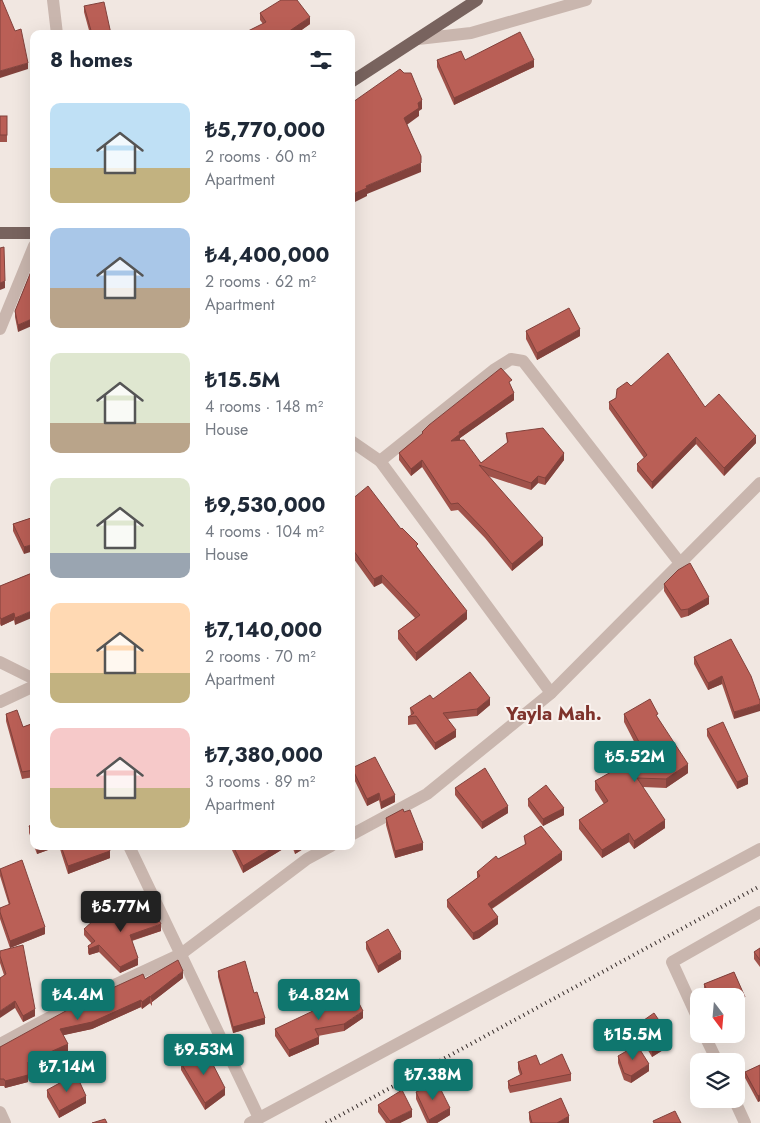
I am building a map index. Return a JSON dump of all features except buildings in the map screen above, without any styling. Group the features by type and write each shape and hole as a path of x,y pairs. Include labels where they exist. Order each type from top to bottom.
{"main road":[{"path":"355,79 476,0"},
{"path":"0,233 30,233"}],"street":[{"path":"52,0 56,30"},
{"path":"418,39 471,33 586,0"},
{"path":"0,330 30,256"},
{"path":"380,461 495,368 511,359 523,362 680,563"},
{"path":"355,444 380,461 551,693"},
{"path":"355,833 428,794 551,693 760,483"},
{"path":"0,662 30,677"},
{"path":"0,702 30,688"},
{"path":"132,850 181,954 254,1121 760,849"},
{"path":"0,1044 80,1001 181,954 307,859 323,850"},
{"path":"690,1001 672,962 760,912"},
{"path":"738,1108 745,1123"},
{"path":"0,1112 6,1123"}],"railway":[{"path":"326,1123 760,886"}],"district":[{"name":"Yayla Mah.","path":"554,713"}]}
